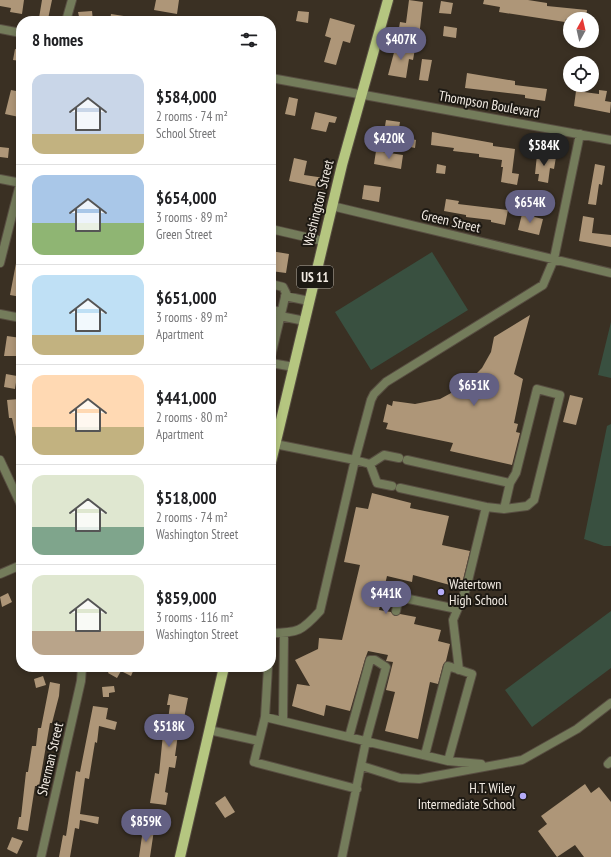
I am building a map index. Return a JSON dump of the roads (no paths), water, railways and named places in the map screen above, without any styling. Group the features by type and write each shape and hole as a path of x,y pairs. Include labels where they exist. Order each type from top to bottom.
{"main road":[{"name":"Washington Street","path":"276,427 294,367 323,241 388,0"},
{"path":"180,857 223,672"}],"street":[{"path":"67,16 72,0"},
{"path":"0,29 16,32"},
{"name":"Thompson Boulevard","path":"276,79 611,140"},
{"path":"276,634 292,633 307,625 320,611 355,460 374,394 386,382 543,285 554,259 580,134"},
{"path":"0,179 16,181"},
{"path":"0,263 16,201"},
{"name":"Green Street","path":"332,206 611,273"},
{"path":"276,230 323,241"},
{"path":"276,285 283,287 286,293 276,335"},
{"path":"285,296 309,301"},
{"path":"276,312 305,321"},
{"path":"0,314 16,317"},
{"path":"276,364 294,367"},
{"path":"370,464 377,483 486,507 504,509 527,506 534,500 560,395 537,389 516,473 510,483 504,509"},
{"path":"276,444 370,464 384,455 510,483"},
{"path":"0,460 16,494"},
{"path":"459,670 453,620 466,589 486,507"},
{"path":"0,574 16,567"},
{"path":"396,611 399,597 457,609"},
{"path":"282,721 284,633"},
{"path":"342,857 366,741 386,667 375,660 370,660 349,737"},
{"path":"425,755 448,666 472,674 448,761"},
{"name":"Sherman Street","path":"41,857 81,681 82,672"},
{"path":"268,672 265,717 254,762 357,789"},
{"path":"362,766 400,778 418,779 492,764 522,760 577,728 611,703"},
{"path":"265,717 448,761 492,764"},
{"path":"209,730 259,741"}],"place":[{"name":"Watertown High School","path":"441,592"},
{"name":"H.T. Wiley Intermediate School","path":"523,796"}]}
